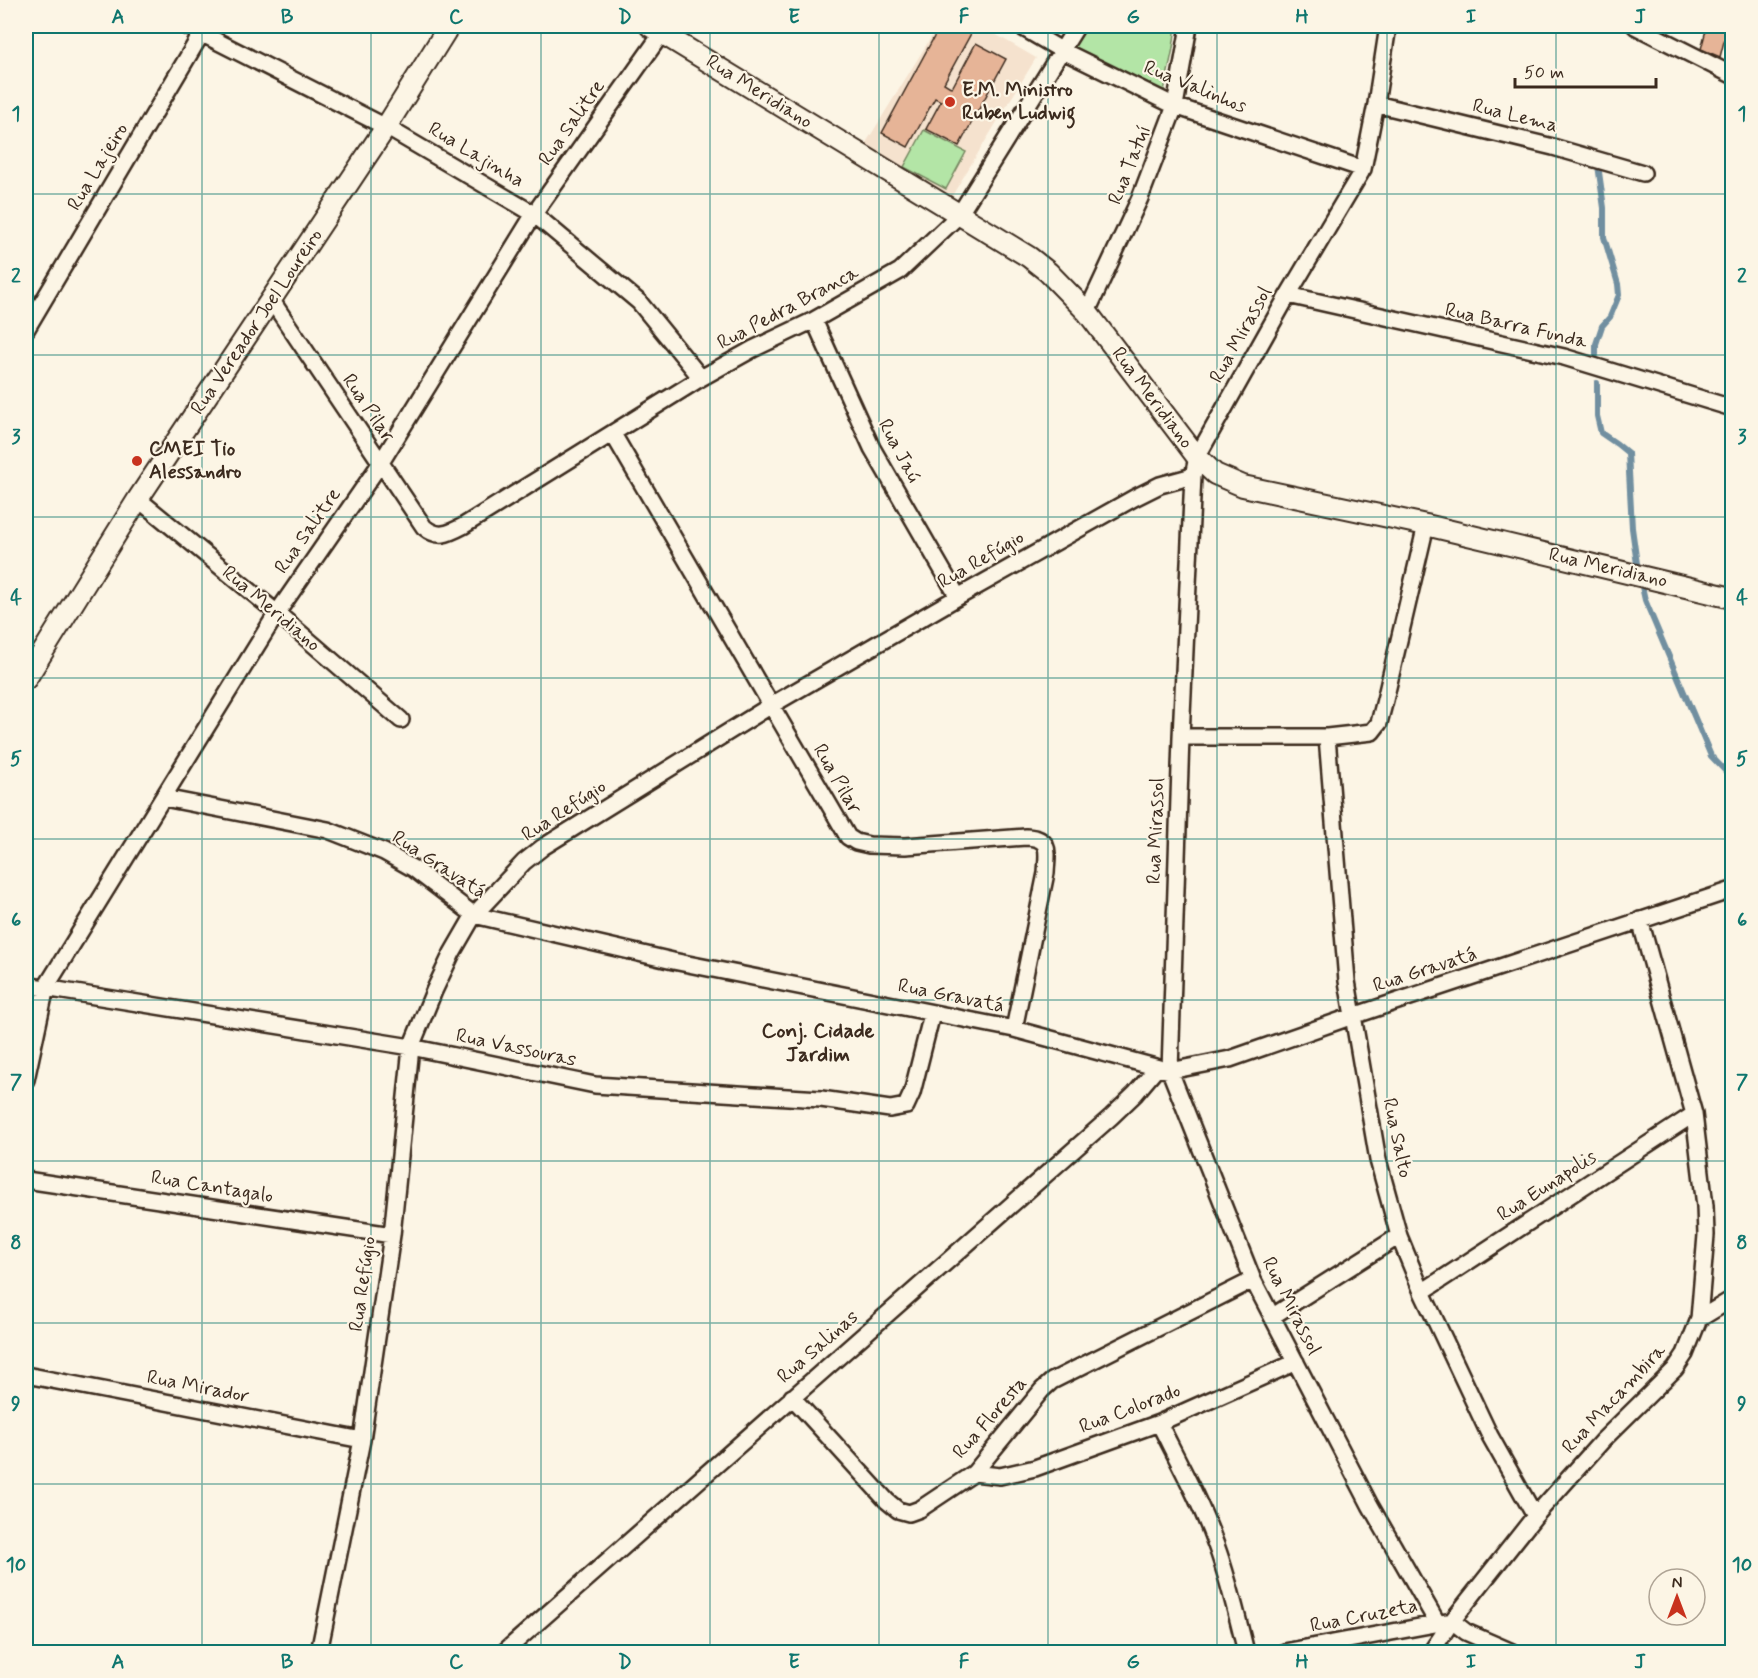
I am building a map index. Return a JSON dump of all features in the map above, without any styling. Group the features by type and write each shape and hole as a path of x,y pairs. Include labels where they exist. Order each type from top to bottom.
{"street":[{"name":"Rua Lajinha","path":"187,26 203,30 386,127 534,214 639,302 701,378"},
{"name":"Rua Vereador Joel Loureiro","path":"26,679 138,499 272,301 449,26"},
{"name":"Rua Valinhos","path":"1020,26 1060,50 1175,106 1363,169"},
{"name":"Rua Pedra Branca","path":"434,534 441,536 463,526 701,378 753,349 814,320 900,271 959,215 1077,26"},
{"name":"Rua Tatuí","path":"1087,312 1140,198 1175,106 1189,26"},
{"name":"Rua Mirassol","path":"1388,26 1363,169 1287,295 1195,466 1163,1069 1253,1280 1370,1504 1445,1622"},
{"path":"1635,26 1732,75"},
{"name":"Rua Salitre","path":"26,1080 46,987 277,613 380,464 534,214 660,28"},
{"name":"Rua Meridiano","path":"660,28 1029,257 1048,272 1087,312 1195,466 1244,486 1426,525 1732,598"},
{"name":"Rua Lajeiro","path":"27,325 203,30"},
{"name":"Rua Lema","path":"1376,104 1552,147 1643,173"},
{"name":"Rua Barra Funda","path":"1287,295 1563,357 1732,408"},
{"name":"Rua Pilar","path":"272,301 380,464 424,527 434,534"},
{"name":"Rua Jaú","path":"814,320 872,448 958,597"},
{"name":"Rua Pilar","path":"613,434 848,837 855,842 869,845 905,846 1026,837 1043,840 1047,856 1046,873 1014,1029"},
{"name":"Rua Refúgio","path":"319,1653 362,1440 392,1235 411,1047 452,953 474,915 524,862 543,847 771,706 958,597 1195,466"},
{"name":"Rua Meridiano","path":"138,499 277,613 401,720"},
{"path":"1181,737 1327,736 1372,732 1379,723 1426,525"},
{"name":"Rua Salto","path":"1327,736 1344,955 1378,1160 1399,1236 1422,1292 1494,1444 1535,1516"},
{"name":"Rua Gravatá","path":"164,798 328,830 384,852 414,869 474,915 673,961 1014,1029 1163,1069 1230,1059 1732,890"},
{"name":"Rua Macambira","path":"1431,1653 1445,1622 1535,1516 1603,1440 1666,1380 1685,1354 1700,1319 1706,1235 1705,1206 1694,1114 1640,920"},
{"name":"Rua Vassouras","path":"26,984 411,1047 594,1085 820,1099 897,1109 906,1106 912,1093 932,1014"},
{"name":"Rua Salinas","path":"504,1653 1163,1069"},
{"name":"Rua Eunapolis","path":"1422,1292 1694,1114"},
{"name":"Rua Cantagalo","path":"26,1180 392,1235"},
{"path":"1273,1316 1399,1236"},
{"name":"Rua Floresta","path":"792,1397 887,1501 898,1510 909,1513 920,1509 974,1473 1042,1389 1052,1381 1253,1280"},
{"path":"1700,1319 1732,1299"},
{"name":"Rua Colorado","path":"974,1473 1000,1476 1012,1474 1159,1423 1296,1362"},
{"name":"Rua Mirador","path":"26,1375 362,1440"},
{"path":"1159,1423 1211,1530 1225,1568 1246,1653"},
{"path":"1445,1622 1512,1653"},
{"name":"Rua Cruzeta","path":"1284,1653 1445,1622"}],"shaded area":[{"name":"E.M. Ministro Ruben Ludwig","path":"938,26 981,26 1036,58 950,199 864,146"}],"green space":[{"path":"1087,26 1176,26 1163,96 1070,51"},
{"path":"924,130 966,152 946,189 904,167"}],"building":[{"path":"940,26 974,28 944,83 952,88 976,43 1006,59 959,146 926,129 941,101 935,98 908,147 882,133"},
{"path":"1707,26 1728,26 1720,57 1701,49"}],"waterway":[{"path":"1596,355 1596,344 1602,326 1610,317 1619,295 1604,237 1604,208 1598,165"},
{"path":"1597,383 1597,416 1601,433 1628,453 1632,528 1645,600 1711,756 1732,778"}],"place":[{"name":"E.M. Ministro Ruben Ludwig","path":"950,102"},
{"name":"CMEI Tio Alessandro","path":"137,461"}],"district":[{"name":"Conj. Cidade Jardim","path":"818,1043"}]}
